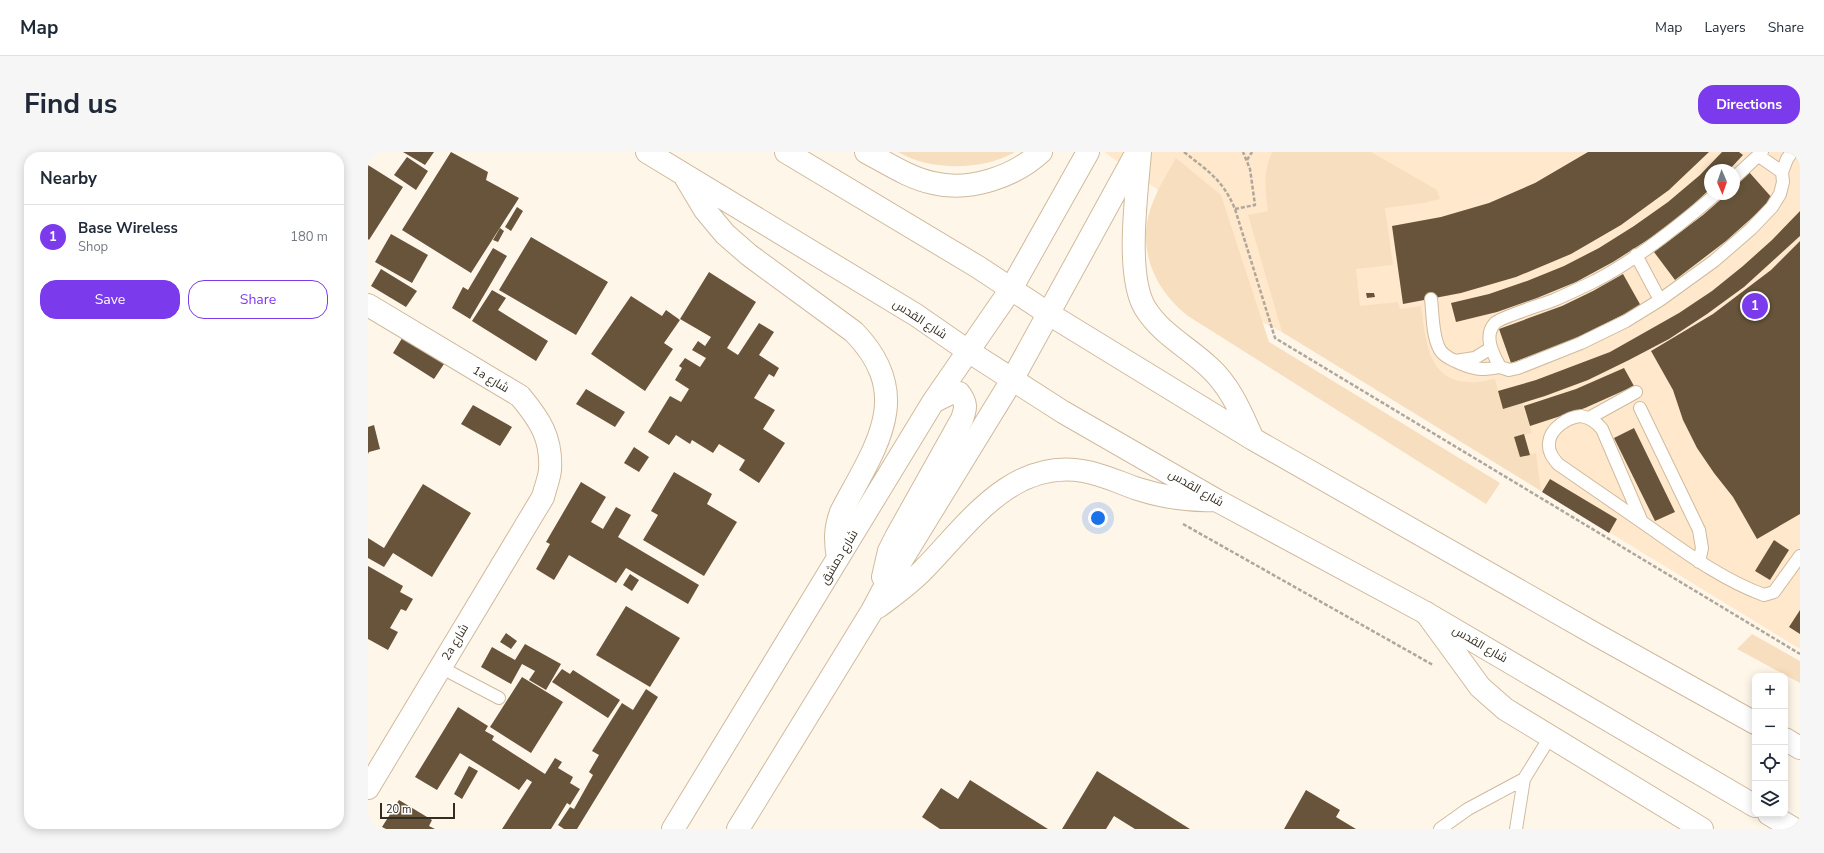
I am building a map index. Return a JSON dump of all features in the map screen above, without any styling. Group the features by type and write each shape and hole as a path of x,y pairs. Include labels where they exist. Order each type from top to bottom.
{"main road":[{"name":"شارع القدس","path":"647,152 916,315 968,351 1063,412 1216,500 1426,613 1752,804"},
{"path":"786,152 978,267 1049,314 1253,439 1595,634 1752,721"},
{"path":"866,152 909,175 933,184 959,186 990,180 1008,174 1031,161 1041,152"},
{"name":"شارع دمشق","path":"673,829 934,402 1011,289 1088,152"},
{"path":"745,824 882,592 1012,380 1138,152"},
{"path":"1138,152 1134,255 1136,275 1145,307 1159,328 1209,366 1224,382 1235,400 1253,439"},
{"path":"682,172 705,210 725,234 749,255 854,332 868,347 878,363 887,394 883,429 841,512 835,536 838,558"},
{"name":"1a شارع","path":"368,305 520,396 538,417 548,443 550,471 543,497"},
{"path":"882,592 885,566 889,551 962,419 966,408 964,400 959,393 951,393 934,402"},
{"path":"872,611 900,591 924,569 978,512 998,494 1014,483 1032,476 1046,472 1083,471 1164,496 1192,501 1216,500"},
{"name":"2a شارع","path":"369,782 543,497"},
{"path":"1426,613 1480,687 1505,709 1702,829"},
{"path":"1788,741 1800,748"},
{"path":"1774,817 1794,829"}],"lane":[{"path":"1431,299 1436,339 1439,349 1446,356 1465,367 1477,370 1489,370 1500,367 1509,370 1518,368 1581,343 1626,321 1660,300 1714,261 1751,230 1772,207 1780,194 1783,182 1782,172 1787,159 1792,152"},
{"path":"1740,172 1760,154 1782,172"},
{"path":"1500,367 1489,340 1490,330 1496,322 1555,300 1596,280 1636,255 1686,219 1709,200"},
{"path":"1636,255 1660,300"},
{"path":"1455,361 1474,358 1492,348"},
{"path":"1589,418 1636,392"},
{"path":"1640,408 1698,530 1702,548 1699,562"},
{"path":"1642,522 1602,429 1596,422 1589,418 1574,417 1560,424 1552,433 1549,444 1551,455 1558,464 1699,562 1764,596 1774,592 1800,556"},
{"path":"440,667 499,698"},
{"path":"1516,829 1524,779 1550,737"},
{"path":"1440,829 1468,809 1524,779"}],"path":[{"path":"1184,152 1216,177 1223,185 1235,209 1275,338 1800,654"},
{"path":"1235,209 1255,205 1250,169 1242,152"},
{"path":"1247,160 1252,152"},
{"path":"1177,520 1436,667"}],"shaded area":[{"path":"898,152 1015,152 987,163 956,166 925,163"},
{"path":"1104,152 1800,152 1800,649 1282,332 1262,322 1194,222 1158,190"},
{"path":"1272,152 1371,152 1437,190 1440,199 1424,203 1385,208 1393,265 1356,269 1360,306 1398,302 1400,309 1421,306 1427,344 1431,356 1436,366 1444,374 1455,380 1470,382 1495,379 1503,409 1522,403 1532,433 1514,438 1520,457 1536,453 1541,491 1282,332 1248,215 1268,211 1266,174"},
{"path":"1176,158 1221,195 1269,342 1500,483 1486,504 1188,316 1167,295 1158,282 1152,269 1146,240 1147,225 1152,203"},
{"path":"1752,634 1800,661 1800,683 1788,677 1788,673 1781,673 1737,649"}],"building":[{"path":"403,152 434,152 425,165"},
{"path":"451,152 488,172 486,180 519,198 471,273 402,230"},
{"path":"1588,152 1709,152 1669,190 1621,225 1571,254 1516,277 1461,293 1403,304 1392,226 1441,217 1489,203 1535,183"},
{"path":"1722,152 1739,152 1743,155 1735,164 1711,164"},
{"path":"407,157 428,171 416,190 394,175"},
{"path":"368,165 403,187 369,240 368,239"},
{"path":"1704,171 1704,195 1683,214 1649,239 1613,262 1576,282 1537,298 1497,312 1456,322 1451,303 1489,294 1564,266 1599,248 1634,226 1668,202"},
{"path":"1749,172 1773,199 1726,241 1675,280 1654,252 1720,200 1740,200 1740,181"},
{"path":"517,207 523,211 511,231 505,227"},
{"path":"1800,211 1800,236 1744,287 1707,314 1669,339 1588,380 1545,396 1503,409 1498,391 1536,380 1610,352 1679,313 1712,291 1772,240"},
{"path":"500,228 504,231 498,242 493,240"},
{"path":"391,234 428,255 412,283 375,262"},
{"path":"531,237 608,282 576,335 499,290"},
{"path":"1800,241 1800,514 1757,539 1733,497 1697,448 1683,420 1673,390 1651,351 1713,314 1771,270"},
{"path":"493,248 507,256 470,319 452,308 463,287 468,290"},
{"path":"381,269 417,291 406,307 371,286"},
{"path":"709,272 756,302 727,348 738,355 759,323 774,332 759,355 779,368 774,377 769,374 754,398 775,410 763,429 785,443 759,483 739,470 745,460 719,444 713,453 692,440 690,444 676,435 669,445 648,432 670,396 681,402 689,389 675,380 682,368 679,366 685,358 700,367 706,358 692,350 698,341 705,346 711,337 680,319"},
{"path":"1623,274 1641,306 1570,341 1511,363 1499,329 1562,306"},
{"path":"492,290 506,298 498,310 548,341 536,361 472,321"},
{"path":"1366,293 1374,293 1375,297 1367,298"},
{"path":"631,296 662,316 666,310 680,320 664,343 673,349 645,391 591,354"},
{"path":"404,335 446,361 434,379 393,353"},
{"path":"1624,368 1634,386 1585,408 1530,426 1524,406 1576,389"},
{"path":"586,389 625,412 615,427 576,404"},
{"path":"473,405 512,427 500,446 461,424"},
{"path":"374,425 380,449 369,452 368,454 368,427"},
{"path":"1634,428 1675,512 1655,521 1614,438"},
{"path":"1524,434 1530,455 1520,457 1514,437"},
{"path":"634,447 649,457 639,472 624,463"},
{"path":"674,472 712,494 707,504 737,522 704,576 643,540 658,515 651,511"},
{"path":"1550,479 1617,519 1609,533 1542,492"},
{"path":"581,482 606,497 591,522 603,529 616,507 631,515 618,537 699,585 688,604 626,568 616,583 569,555 554,580 536,569 550,544 546,542"},
{"path":"423,484 471,513 432,577 393,553 384,567 368,558 368,538 384,548"},
{"path":"1774,540 1789,550 1770,580 1755,571"},
{"path":"368,566 403,586 400,592 413,599 406,611 401,609 390,628 398,632 388,650 368,639"},
{"path":"630,574 639,580 632,591 623,585"},
{"path":"626,606 680,638 650,687 596,655"},
{"path":"1800,610 1800,634 1789,627"},
{"path":"506,633 517,641 511,649 500,642"},
{"path":"525,644 561,664 546,690 529,680 535,671 522,664 511,684 481,667 492,647 515,660"},
{"path":"562,669 570,674 573,670 620,700 608,718 552,682"},
{"path":"522,677 563,702 531,753 490,727"},
{"path":"646,689 658,697 577,829 564,829 558,825 570,807 574,809 593,775 589,772 599,755 592,751 622,703 633,710"},
{"path":"458,707 488,726 485,731 494,736 492,740 545,774 555,758 562,762 558,768 573,777 570,783 580,789 570,805 567,803 551,829 502,829 532,782 527,779 519,790 460,753 437,790 415,777"},
{"path":"469,766 478,771 462,799 454,794"},
{"path":"1097,771 1190,829 1135,829 1114,816 1106,829 1062,829"},
{"path":"970,780 1048,829 940,829 922,817 941,788 958,799"},
{"path":"1306,790 1340,810 1336,817 1356,829 1284,829"},
{"path":"399,800 432,820 429,826 435,829 386,829 382,827"}],"place":[{"name":"Base Wireless","path":"1755,306"}]}
